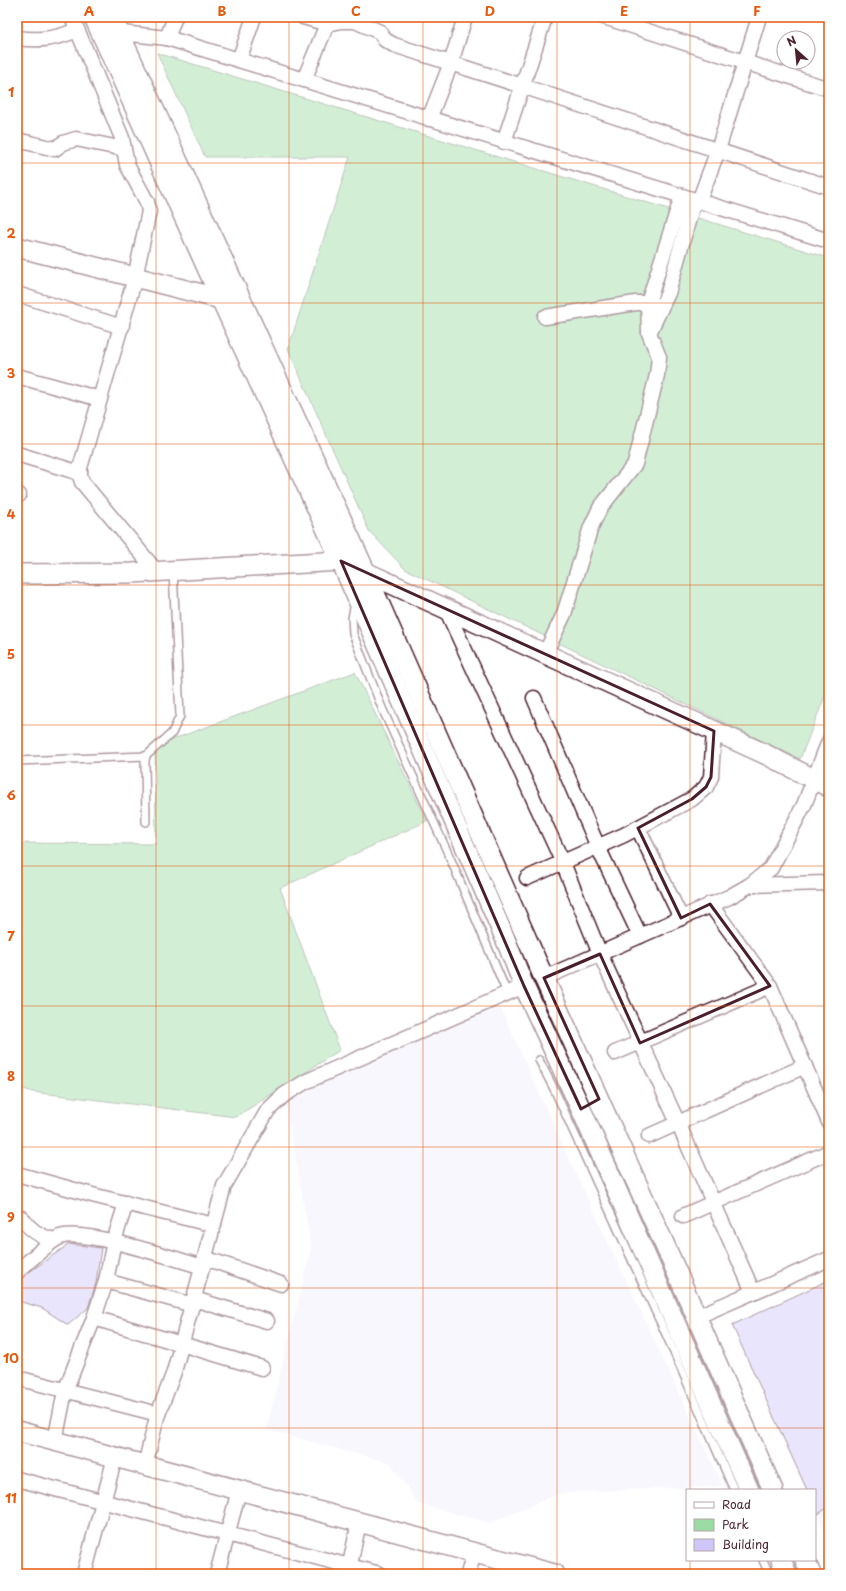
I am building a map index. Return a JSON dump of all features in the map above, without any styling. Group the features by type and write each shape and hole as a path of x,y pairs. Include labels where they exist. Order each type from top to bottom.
{"main road":[{"path":"106,24 221,299 341,561 505,938 515,989 571,1100 749,1489"},
{"path":"106,24 366,573 544,978 773,1489"},
{"path":"17,246 135,278 221,299"},
{"path":"17,574 165,571 341,561 765,754 822,783"},
{"path":"571,1100 599,1099"},
{"path":"17,1431 554,1574"},
{"path":"781,1561 787,1574"},
{"path":"805,1561 811,1574"}],"street":[{"path":"167,38 175,17"},
{"path":"239,60 254,17"},
{"path":"303,17 355,21 380,32 385,40 394,45 829,187"},
{"path":"429,119 451,63 465,17"},
{"path":"504,142 545,17"},
{"path":"604,17 829,89"},
{"path":"545,654 564,614 591,528 600,508 635,464 657,375 659,357 649,334 648,302 692,199 718,150 760,17"},
{"path":"304,80 329,20"},
{"path":"17,38 30,40 49,39 74,23 122,138 127,165 149,211 135,278 80,468 80,473 82,482 165,571"},
{"path":"106,24 167,38 829,241"},
{"path":"17,140 55,149 63,143 76,140 124,149"},
{"path":"649,334 668,293 692,199"},
{"path":"17,294 122,327"},
{"path":"545,317 648,302 662,308"},
{"path":"17,376 100,399"},
{"path":"17,454 80,473"},
{"path":"446,609 563,863 600,954 678,1123 753,1292"},
{"path":"534,698 598,847 640,936"},
{"path":"527,878 638,828 692,799 706,787 711,777 714,731"},
{"path":"544,978 710,904 729,898 750,885 770,868 804,805 822,783 829,741"},
{"path":"638,828 681,918"},
{"path":"750,885 829,883"},
{"path":"710,904 770,986 829,1122"},
{"path":"615,1053 770,986"},
{"path":"145,1465 158,1414 174,1372 182,1345 224,1186 268,1110 284,1095 305,1082 515,989"},
{"path":"649,1136 805,1066"},
{"path":"683,1216 829,1152"},
{"path":"17,1174 214,1225"},
{"path":"55,1442 65,1391 94,1318 106,1281 114,1241 126,1203"},
{"path":"17,1217 22,1218 28,1227 48,1239 54,1240"},
{"path":"17,1272 23,1260 54,1240 66,1235 114,1241 204,1262 281,1284"},
{"path":"696,1317 829,1259"},
{"path":"106,1281 267,1321"},
{"path":"94,1318 262,1368"},
{"path":"17,1378 158,1414"},
{"path":"84,1574 115,1457"},
{"path":"17,1479 227,1534 349,1570 380,1574"},
{"path":"217,1574 239,1490"},
{"path":"349,1570 359,1522"},
{"path":"468,1574 474,1553"}],"lane":[{"path":"146,822 146,756 172,733 180,716 165,571"},
{"path":"17,761 146,756"},
{"path":"539,1060 571,1100 669,1340 734,1489"},
{"path":"763,1561 769,1574"}],"highlighted area":[{"path":"341,561 714,731 711,777 706,787 692,799 638,828 681,918 710,904 770,986 640,1043 600,954 544,978 599,1099 581,1109 524,986"}],"shaded area":[{"path":"499,1004 564,1148 723,1486 561,1493 490,1523 418,1504 390,1463 266,1430 311,1248 285,1099"},
{"path":"829,1507 829,1547 818,1514"}],"green space":[{"path":"157,53 829,258 829,686 800,759 405,569 369,531 288,349 350,157 205,157"},
{"path":"355,672 427,821 280,888 340,1050 236,1117 33,1092 17,1087 17,843 156,844 155,746"}],"building":[{"path":"69,1244 101,1248 96,1283 88,1308 68,1325 42,1308 18,1301 18,1280"},
{"path":"829,1280 829,1507 818,1514 816,1509 816,1489 807,1489 732,1325"}]}
